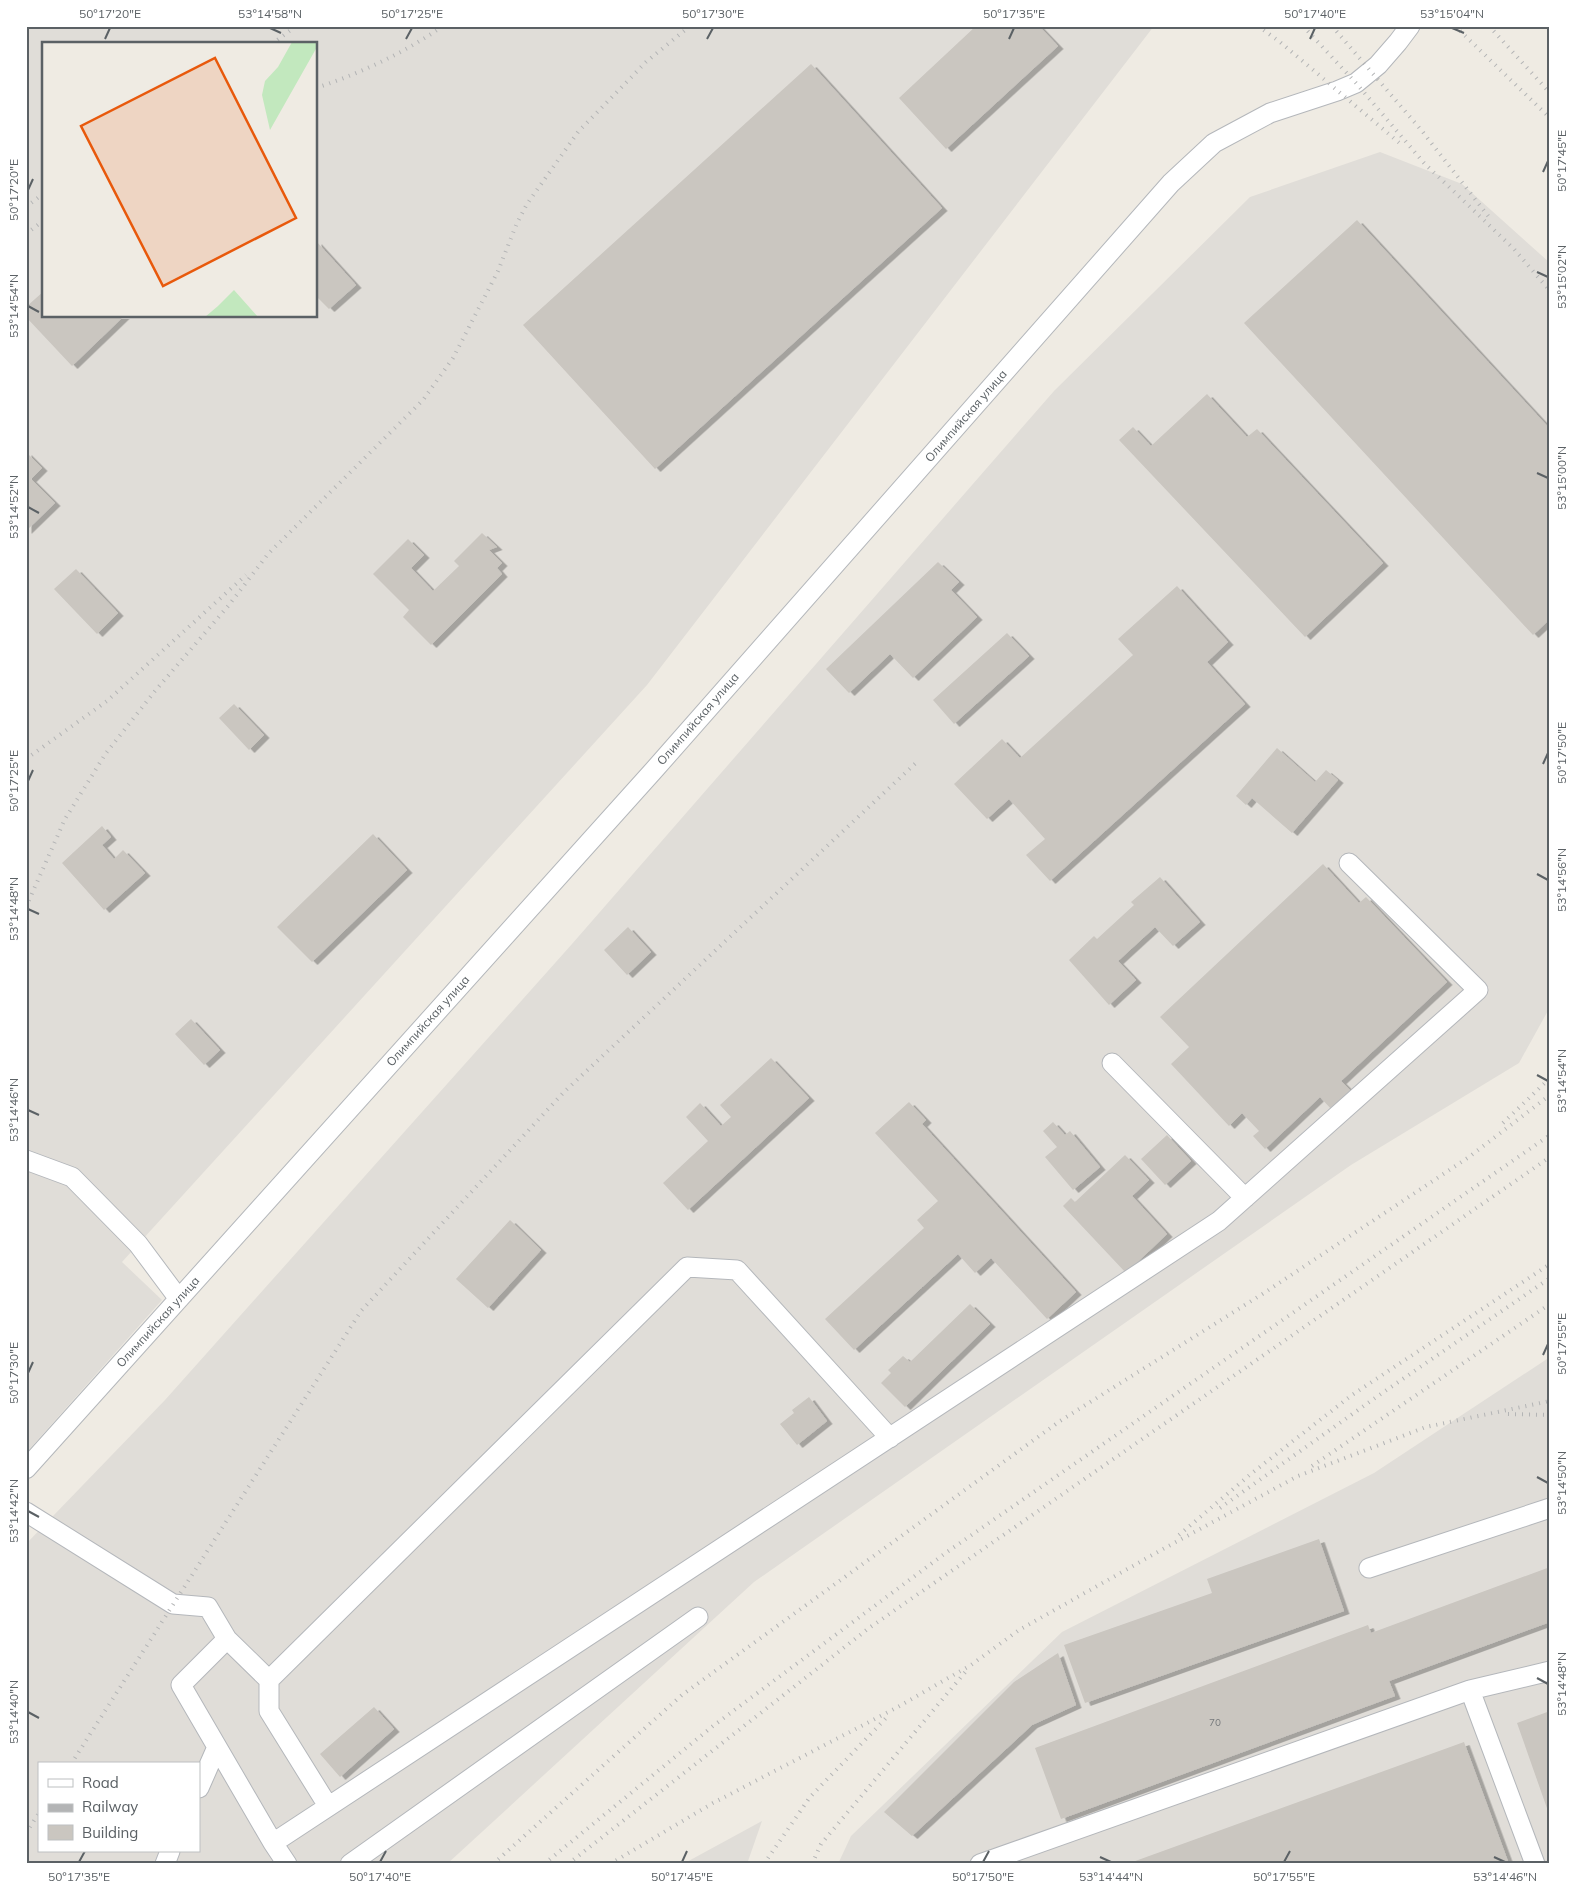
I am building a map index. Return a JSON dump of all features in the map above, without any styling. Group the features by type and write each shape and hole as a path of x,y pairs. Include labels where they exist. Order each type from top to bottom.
{"street":[{"name":"Олимпийская улица","path":"26,1469 660,762 1172,183 1214,143 1270,113 1356,83 1378,65 1410,26"},
{"path":"273,1842 1219,1221 1478,990 1348,863"},
{"path":"1112,1063 1245,1198"},
{"path":"26,1160 72,1177 138,1244 179,1299"},
{"path":"328,1806 269,1711 269,1680 687,1267 737,1270 890,1438"},
{"path":"1368,1568 1550,1508"},
{"path":"26,1512 173,1604 208,1607 227,1639 269,1680"},
{"path":"350,1864 698,1617"},
{"path":"227,1639 181,1684 286,1864"},
{"path":"980,1864 1470,1690 1550,1671"},
{"path":"1470,1690 1535,1864"},
{"path":"200,1786 217,1747"},
{"path":"165,1864 170,1852"}],"shaded area":[{"path":"26,26 1154,26 647,685 122,1262 162,1300 26,1453"},
{"path":"1380,152 1462,184 1550,263 1550,1007 1519,1063 1351,1165 754,1582 447,1864 26,1864 26,1544 165,1400 572,944 1054,391 1250,197"},
{"path":"1550,1357 1550,1864 838,1864 851,1836 1062,1632 1374,1473"},
{"path":"762,1821 747,1864 683,1864"}],"building":[{"path":"976,26 1039,26 1058,46 946,149 899,98"},
{"path":"811,64 942,208 655,469 523,325"},
{"path":"1357,220 1550,429 1550,619 1533,635 1244,323"},
{"path":"318,243 356,285 329,309 318,298"},
{"path":"42,293 42,318 122,318 72,366 26,317 26,307"},
{"path":"1207,394 1247,437 1257,429 1383,563 1305,637 1119,440 1133,427 1151,446"},
{"path":"26,452 42,468 31,479 55,503 26,531"},
{"path":"482,533 497,547 489,550 502,563 497,568 502,574 431,645 403,617 409,610 373,574 408,539 424,555 411,568 433,591 459,566 454,561"},
{"path":"938,562 959,582 951,590 977,617 913,678 890,654 849,693 826,669"},
{"path":"76,569 118,613 97,634 54,589"},
{"path":"1177,586 1228,642 1207,662 1245,704 1050,881 1026,855 1045,839 1009,799 987,819 954,784 1002,739 1020,758 1133,655 1118,639"},
{"path":"1007,633 1029,656 954,724 933,700"},
{"path":"234,704 264,735 249,750 219,718"},
{"path":"1277,748 1315,782 1326,770 1338,780 1292,833 1252,798 1246,805 1236,796"},
{"path":"102,826 111,837 102,845 114,859 123,850 145,873 104,910 62,863"},
{"path":"373,834 407,870 312,962 277,927"},
{"path":"1323,864 1359,903 1366,897 1447,982 1341,1081 1352,1092 1332,1110 1320,1097 1265,1149 1253,1136 1259,1131 1242,1113 1229,1126 1171,1064 1189,1047 1160,1017"},
{"path":"1160,877 1200,922 1173,946 1155,927 1118,961 1136,980 1109,1005 1069,960 1094,936 1097,939 1134,905 1131,902"},
{"path":"628,927 651,952 627,975 604,950"},
{"path":"191,1019 220,1050 204,1065 175,1034"},
{"path":"771,1058 809,1098 688,1210 663,1183 708,1141 686,1117 700,1103 721,1126 731,1117 720,1105"},
{"path":"909,1102 926,1120 922,1124 1076,1292 1047,1319 991,1258 975,1273 958,1254 854,1350 825,1319 924,1228 917,1220 938,1201 875,1133"},
{"path":"1053,1122 1065,1135 1070,1131 1100,1167 1073,1190 1045,1157 1057,1147 1043,1131"},
{"path":"1167,1135 1191,1161 1165,1185 1141,1159"},
{"path":"1125,1155 1149,1180 1132,1196 1167,1234 1126,1273 1063,1206 1071,1198 1075,1202"},
{"path":"510,1220 541,1250 488,1308 456,1279"},
{"path":"970,1304 990,1324 905,1407 881,1383 891,1373 888,1370 903,1356 910,1362"},
{"path":"809,1397 827,1421 797,1445 780,1424 794,1413 792,1410"},
{"path":"1319,1539 1344,1611 1085,1703 1064,1645 1212,1593 1207,1579"},
{"path":"1550,1567 1550,1622 1389,1681 1395,1696 1061,1819 1035,1748 1368,1625 1371,1633"},
{"path":"1058,1653 1076,1705 1032,1725 912,1836 884,1812 1014,1682"},
{"path":"374,1707 394,1729 340,1777 320,1754"},
{"path":"1550,1711 1550,1814 1549,1814 1517,1723"},
{"path":"1464,1742 1509,1864 1127,1864"}],"railway":[{"path":"275,42 296,26"},
{"path":"318,87 382,61 413,45 443,26"},
{"path":"26,907 65,819 106,753 155,691 229,605 268,554 423,400 453,358 498,271 517,223 527,204 578,132 646,62 690,26"},
{"path":"1258,26 1280,42 1403,146"},
{"path":"1303,26 1356,83 1424,163 1514,249 1550,291"},
{"path":"1332,26 1422,131 1489,217"},
{"path":"1455,26 1550,118"},
{"path":"1489,26 1550,93"},
{"path":"26,207 42,195"},
{"path":"26,234 42,222"},
{"path":"26,759 107,701 246,575"},
{"path":"72,1762 361,1311 564,1092 918,761"},
{"path":"1503,1123 1550,1078"},
{"path":"493,1864 682,1695 1060,1421 1264,1293 1469,1157 1550,1095"},
{"path":"544,1864 713,1726 947,1552 1550,1135"},
{"path":"568,1864 869,1628 1550,1157"},
{"path":"1179,1535 1252,1473 1352,1395 1550,1264"},
{"path":"1220,1508 1375,1398 1550,1278"},
{"path":"1312,1466 1550,1304"},
{"path":"610,1864 713,1803 896,1708 971,1665 1019,1630 1298,1476 1426,1427 1550,1401"},
{"path":"1508,1414 1550,1415"},
{"path":"812,1864 821,1844 967,1670"},
{"path":"764,1864 810,1797 889,1715"},
{"path":"26,1833 38,1815"}]}
